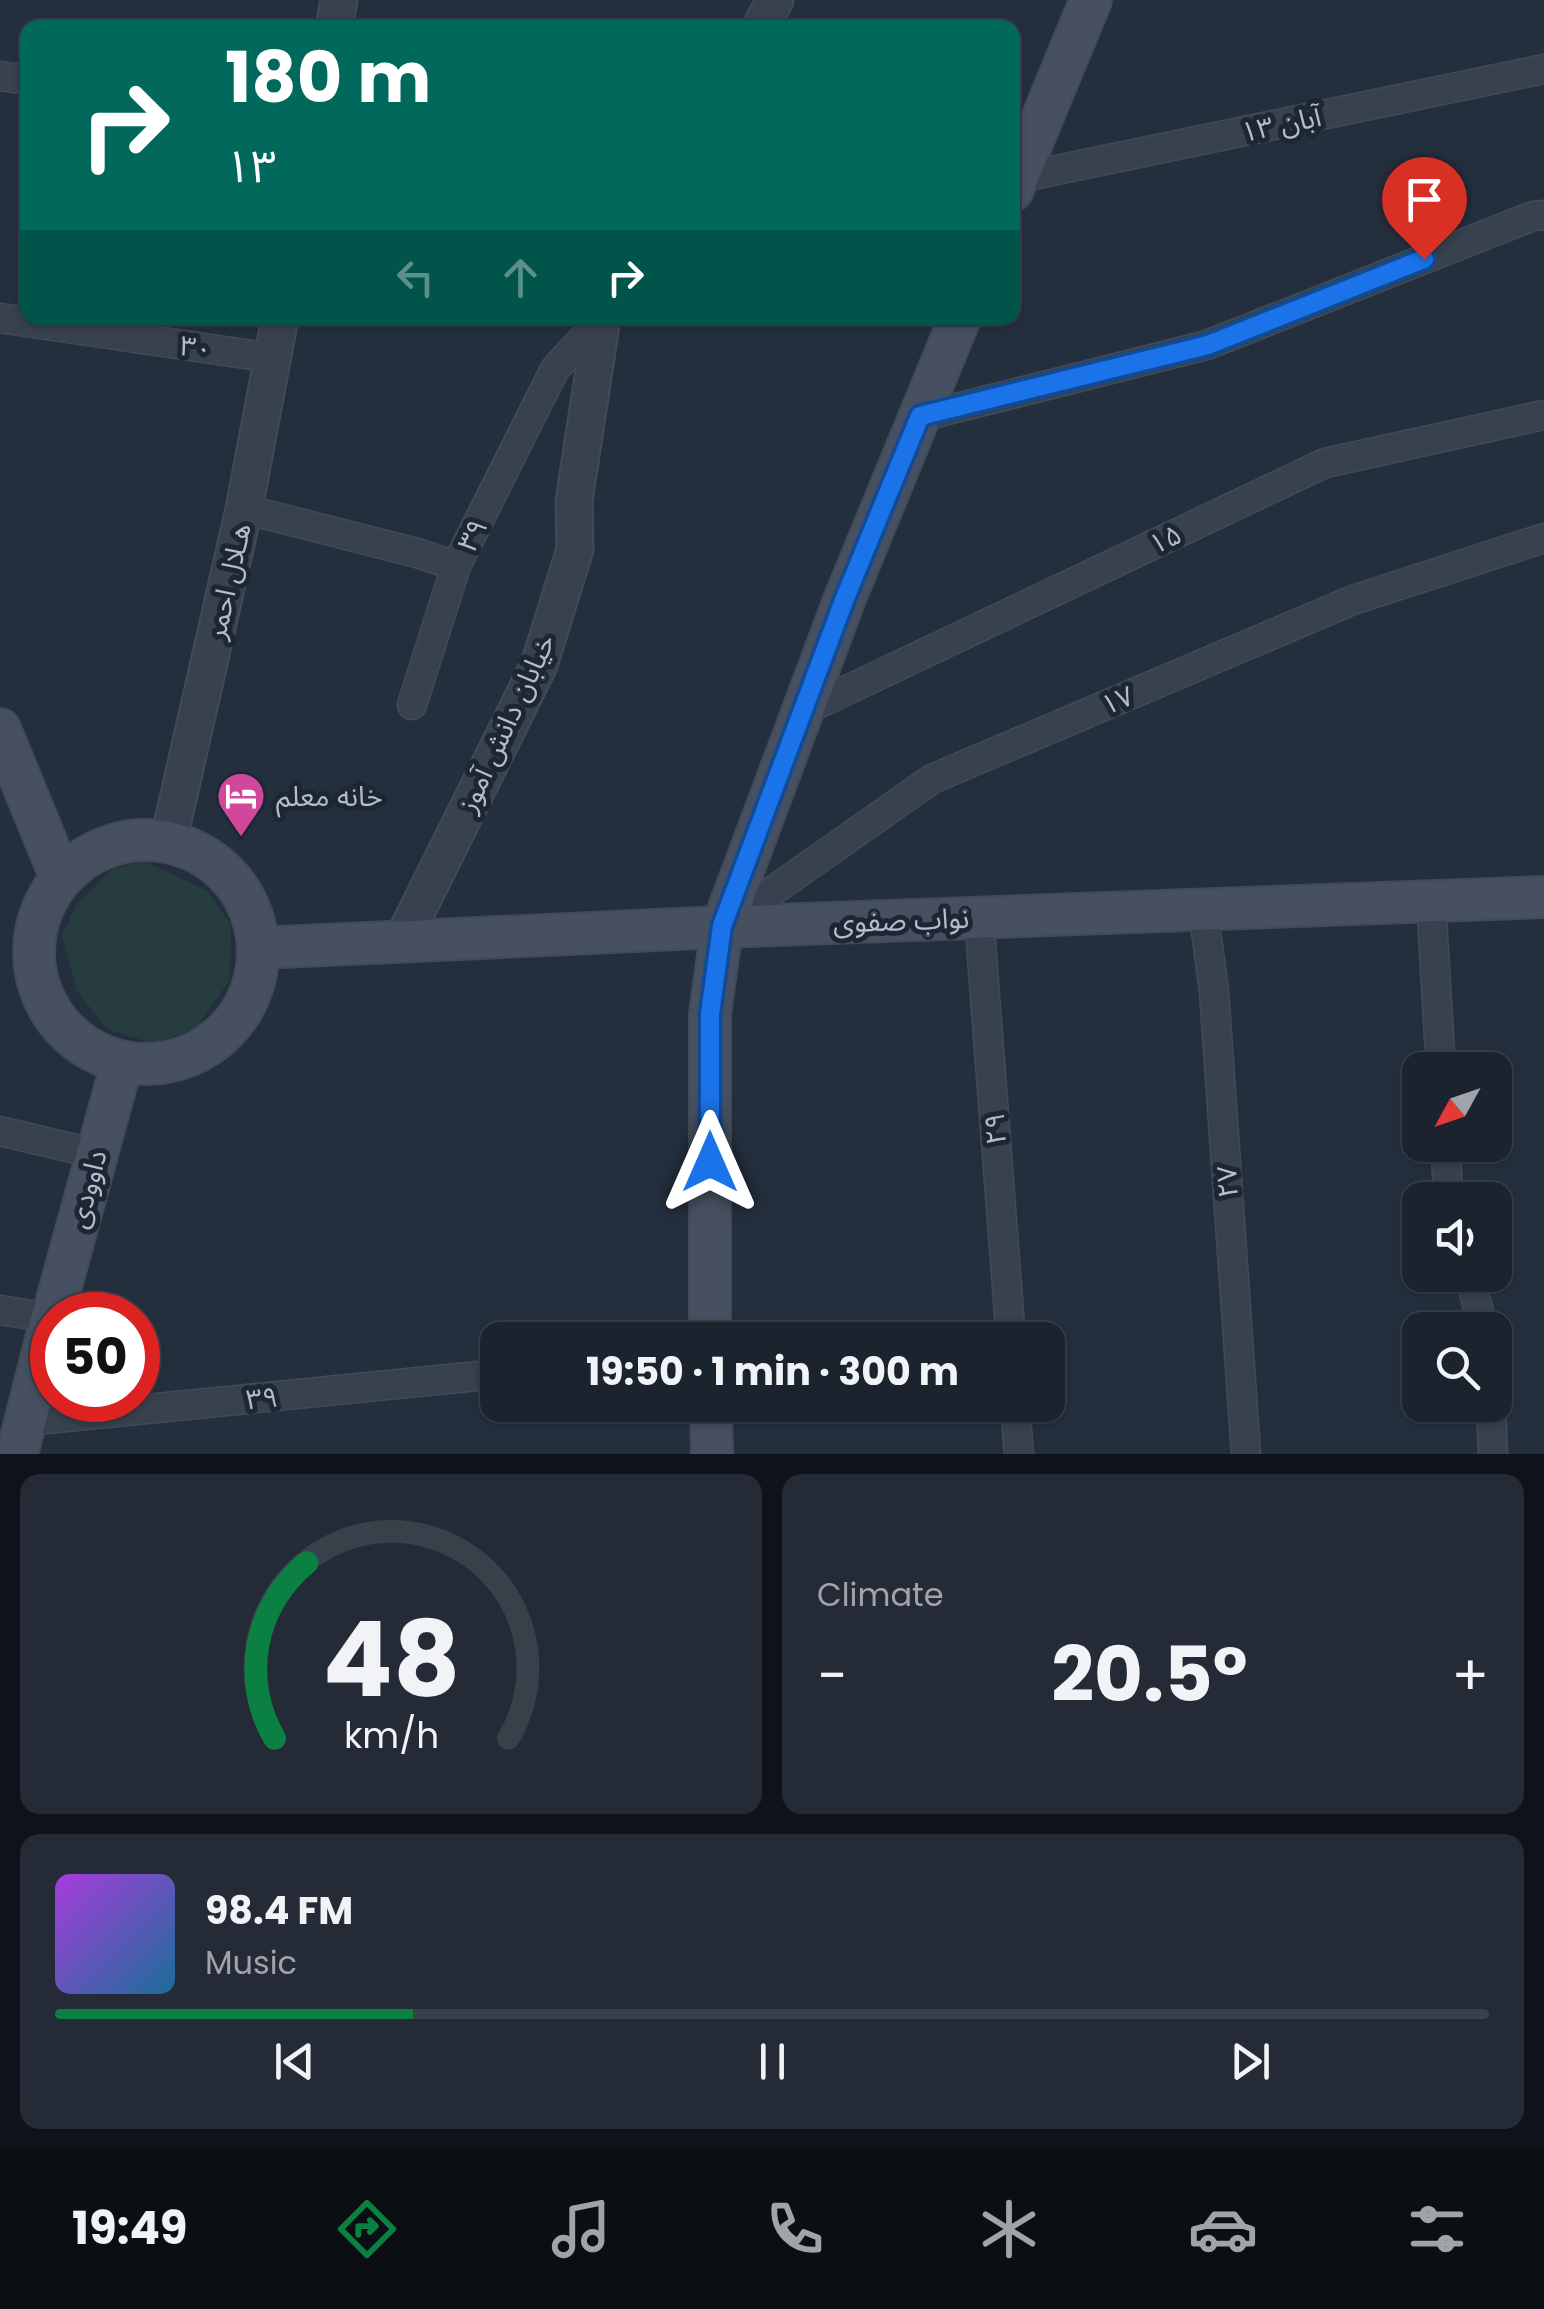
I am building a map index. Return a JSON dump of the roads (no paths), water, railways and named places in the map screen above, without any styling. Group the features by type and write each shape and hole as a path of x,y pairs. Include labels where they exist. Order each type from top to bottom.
{"main road":[{"path":"1020,172 1091,0"},
{"path":"710,1322 710,1014 722,926 845,598 957,325"},
{"path":"0,729 61,878"},
{"path":"117,843 168,843 212,861 236,885 252,915 259,948 255,982 242,1014 219,1039 190,1057 156,1065 122,1062 91,1051 64,1030 45,1003 35,971 34,938 43,906 61,878 86,856 117,843"},
{"name":"نواب صفوی","path":"259,948 722,926 1542,900"},
{"name":"داوودی","path":"59,1292 122,1062"},
{"name":"داوودی","path":"22,1438 30,1405"},
{"path":"711,1422 712,1454"}],"street":[{"name":"۱۳ آبان","path":"1020,183 1544,69"},
{"path":"920,416 1208,345 1533,216 1544,215"},
{"name":"۳۰","path":"48,325 272,358"},
{"name":"هـلال احمر","path":"168,843 244,509 279,325"},
{"name":"۳۹","path":"244,509 456,566 555,369 596,325"},
{"name":"خیابان دانش آموز","path":"402,941 539,665 576,549 574,501 601,325"},
{"name":"۱۵","path":"802,711 1325,463 1544,416"},
{"name":"۱۷","path":"722,926 932,779 1352,600 1544,538"},
{"path":"412,706 456,566"},
{"path":"1431,901 1439,1052"},
{"name":"۲۷","path":"1204,910 1214,991 1246,1454"},
{"name":"۲۹","path":"979,918 1009,1322"},
{"path":"0,1130 97,1154"},
{"path":"0,1310 30,1313"},
{"name":"۳۹","path":"22,1438 480,1376"},
{"path":"1017,1422 1019,1454"},
{"path":"1492,1422 1493,1454"}],"place":[{"name":"خانه معلم","path":"241,838"}]}
